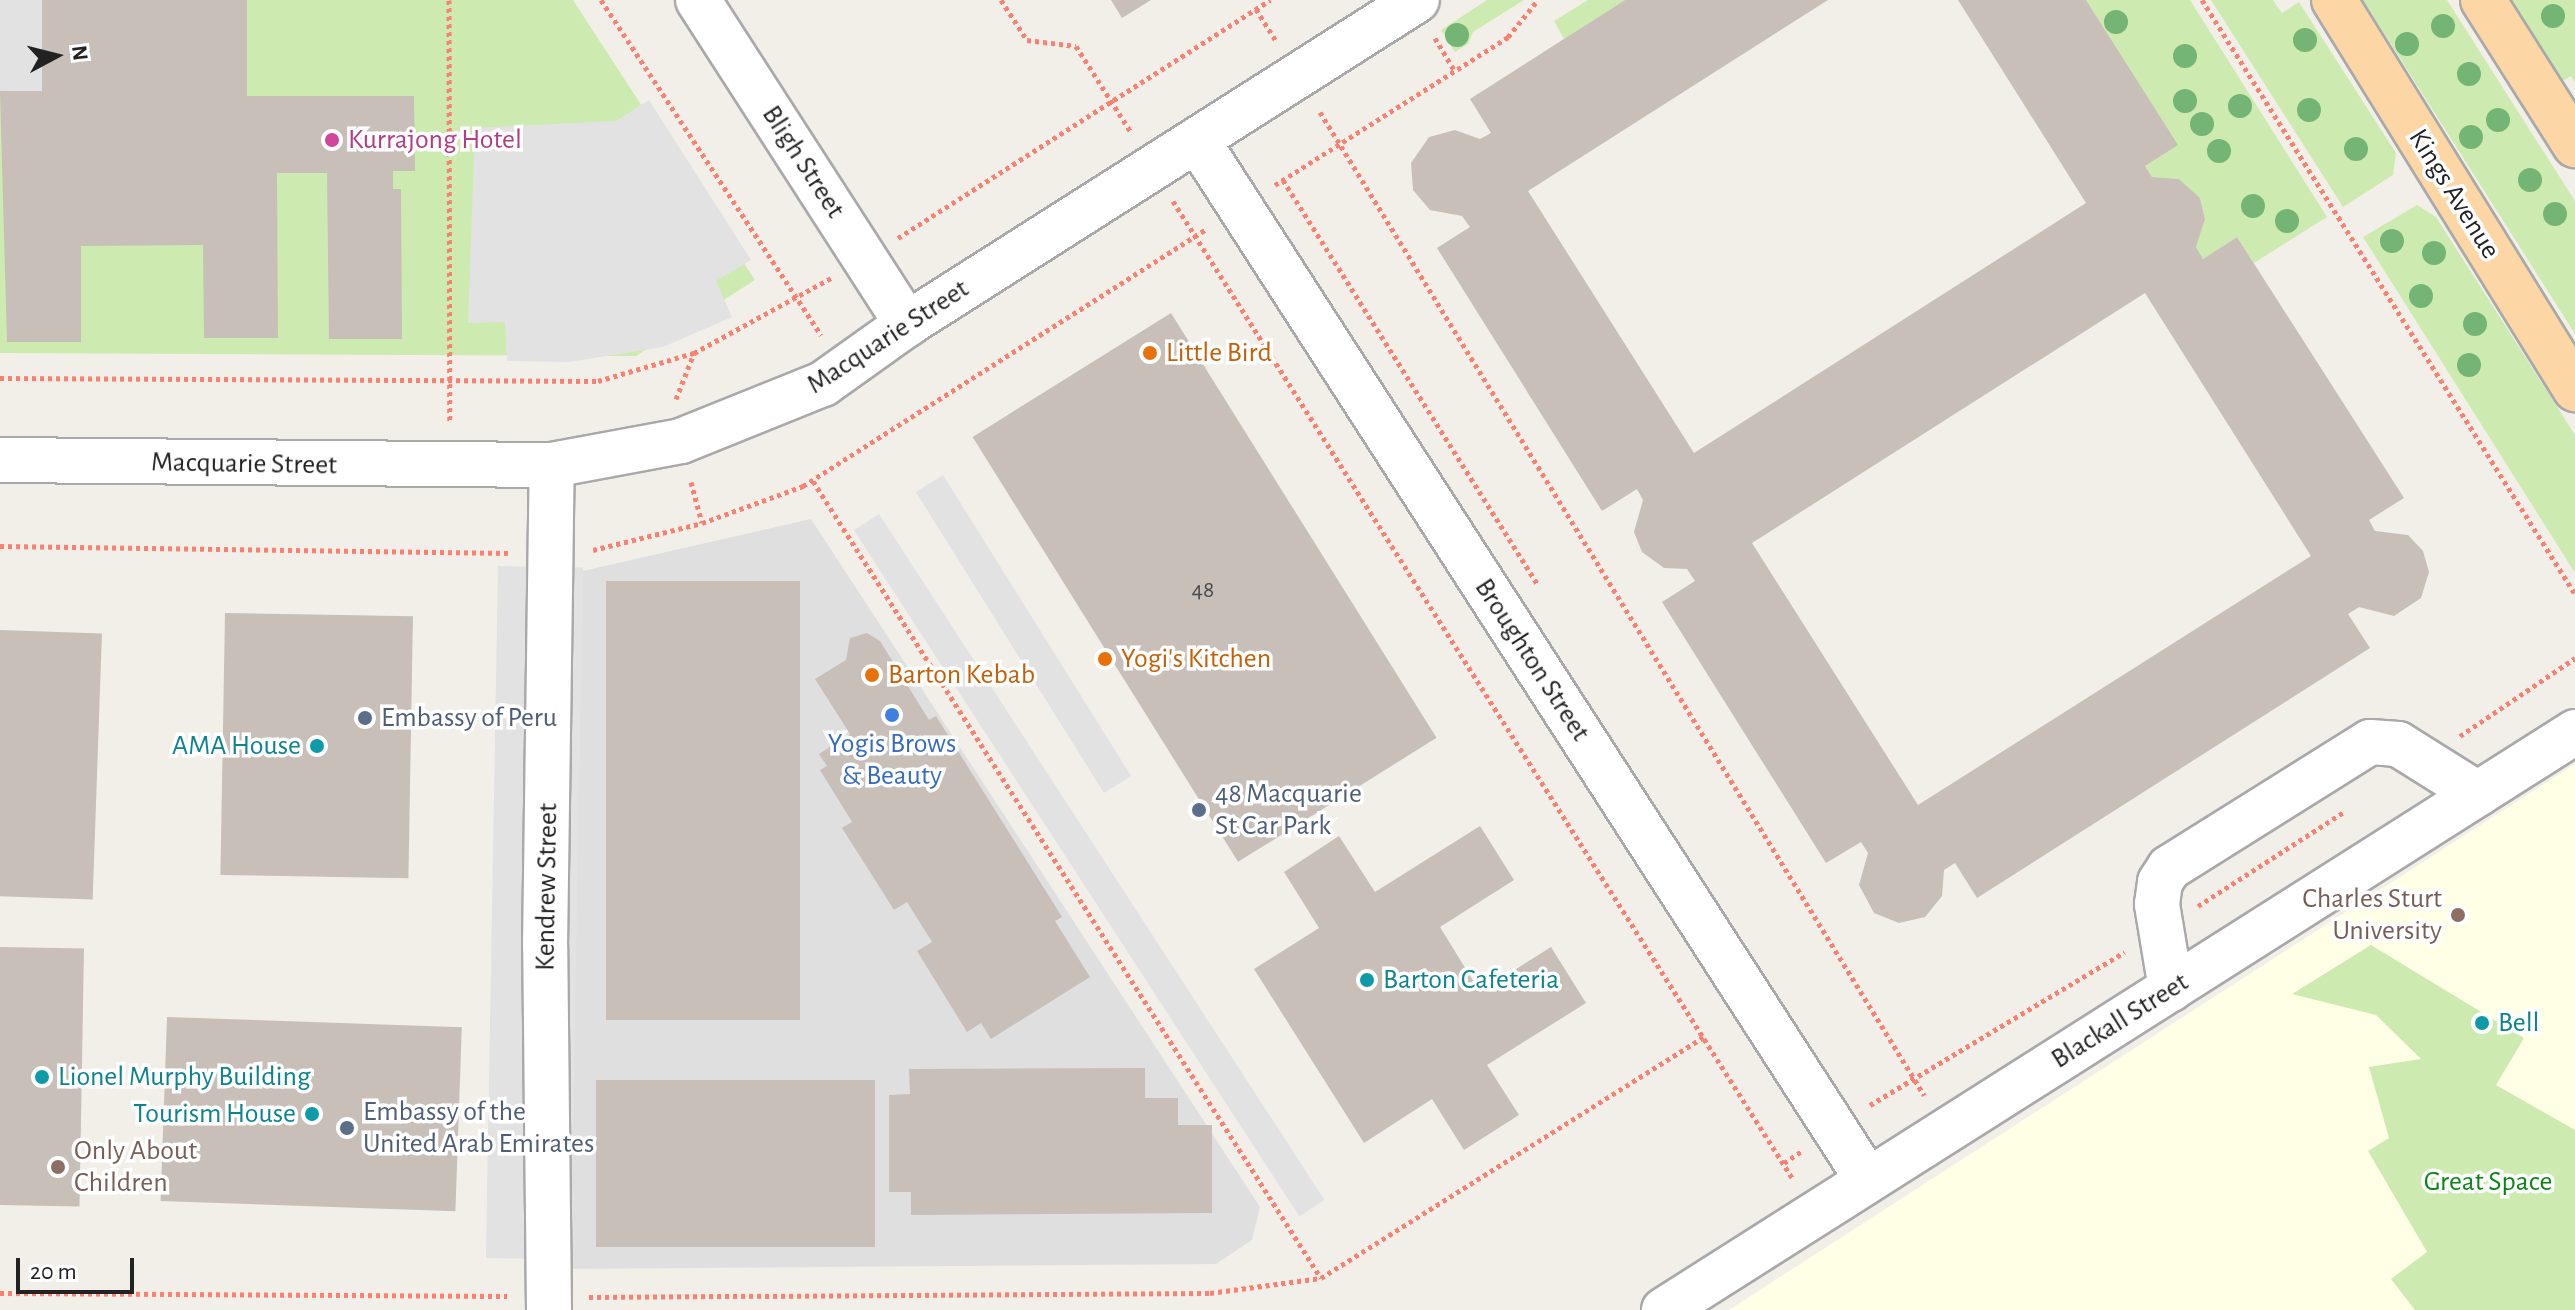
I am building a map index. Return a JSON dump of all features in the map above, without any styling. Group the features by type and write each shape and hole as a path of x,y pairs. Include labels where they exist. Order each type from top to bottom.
{"main road":[{"name":"Kings Avenue","path":"2334,0 2575,389"},
{"path":"2483,0 2575,145"}],"street":[{"name":"Bligh Street","path":"698,0 907,324"},
{"name":"Macquarie Street","path":"0,460 450,467 552,465 681,441 823,384 907,324 1417,0"},
{"name":"Broughton Street","path":"1197,140 1867,1179"},
{"name":"Kendrew Street","path":"548,1303 545,947 552,465"},
{"name":"Blackall Street","path":"1664,1310 2575,732"},
{"path":"2171,989 2157,904 2160,882 2169,868 2370,742 2398,744 2478,794"}],"path":[{"path":"449,0 450,467"},
{"path":"601,0 844,369"},
{"path":"1001,0 1027,40 1076,46 1112,101"},
{"path":"0,378 598,381 694,353 865,259 1270,0"},
{"path":"0,546 590,551 702,523 813,481 1508,37 1538,0"},
{"path":"2202,0 2575,594"},
{"path":"1256,9 1946,1130"},
{"path":"1195,237 1814,1214"},
{"path":"672,408 694,353"},
{"path":"813,481 1321,1278"},
{"path":"0,1293 548,1303 1210,1293 1321,1278 1703,1037"}],"shaded area":[{"path":"0,0 42,0 42,91 0,91"},
{"path":"649,100 751,260 716,281 732,317 663,347 569,362 507,361 505,322 468,323 475,128 616,121"},
{"path":"943,475 1131,776 1104,793 916,492"},
{"path":"879,514 1325,1200 1299,1216 854,530"},
{"path":"811,519 1260,1207 1252,1240 1216,1264 568,1269 574,573"},
{"path":"498,566 583,567 571,1259 486,1258"},
{"name":"Charles Sturt University","path":"2575,764 2575,1310 1729,1310 2107,1066"}],"green space":[{"name":"Kurrajong Hotel","path":"0,0 573,0 755,280 636,356 0,353"},
{"path":"1487,0 1524,0 1473,32 1468,44 1455,52 1441,30"},
{"path":"1588,0 1625,0 1564,39 1554,21"},
{"path":"2086,0 2190,0 2327,217 2254,263 2237,237 2203,259 2196,247 2205,219 2200,198 2179,179 2152,177 2145,166 2177,145"},
{"path":"2211,0 2273,0 2282,13 2299,2 2396,153 2393,175 2343,207"},
{"path":"2363,0 2447,0 2575,201 2575,334"},
{"path":"2512,0 2575,0 2575,83 2571,76 2563,81"},
{"path":"2417,205 2436,217 2575,435 2575,573 2363,237"},
{"name":"Great Space","path":"2371,945 2524,1038 2496,1085 2575,1130 2575,1310 2415,1310 2391,1279 2427,1252 2368,1151 2389,1138 2369,1067 2421,1059 2376,1015 2292,994"}],"building":[{"path":"42,0 247,0 247,96 414,96 415,171 393,171 393,189 401,189 402,339 329,339 327,173 277,173 278,338 204,338 203,245 81,246 81,342 7,342 0,91 42,91"},
{"path":"1111,0 1151,0 1122,18"},
{"path":"1625,0 1828,0 1528,191 1694,453 2086,203 1958,0 2086,0 2178,145 2145,166 2152,177 2179,179 2200,198 2205,219 2196,247 2203,259 2237,237 2404,498 2369,520 2375,531 2408,535 2423,551 2429,572 2421,598 2394,616 2359,607 2348,614 2370,648 1977,898 1955,863 1944,870 1942,896 1925,917 1899,923 1874,913 1859,885 1868,853 1861,842 1826,863 1662,602 1695,581 1687,569 1664,568 1642,552 1634,532 1643,500 1637,489 1602,511 1437,248 1470,227 1462,216 1430,210 1413,190 1411,163 1429,137 1455,130 1480,139 1491,133 1470,99","holes":["2145,293 2311,556 1918,805 1752,543"]},
{"path":"1171,313 1436,738 1238,862 973,437"},
{"path":"606,581 800,581 800,1020 606,1020"},
{"name":"AMA House","path":"225,613 413,616 408,878 220,875"},
{"path":"0,630 102,634 93,899 0,896"},
{"path":"867,633 880,641 929,720 936,716 1062,917 1055,921 1090,977 991,1039 981,1023 967,1032 917,951 932,942 907,902 894,910 842,828 852,822 820,770 827,766 819,754 850,734 815,679 846,660 850,638"},
{"name":"Barton Cafeteria","path":"1480,826 1514,880 1440,927 1480,992 1551,947 1586,1003 1487,1065 1519,1115 1464,1150 1432,1099 1364,1143 1254,969 1319,928 1284,872 1339,836 1375,892"},
{"name":"Lionel Murphy Building","path":"0,947 84,948 79,1206 0,1205"},
{"name":"Tourism House","path":"167,1017 462,1027 455,1211 161,1201"},
{"path":"1145,1068 1145,1098 1178,1098 1178,1125 1212,1125 1212,1213 911,1215 911,1192 889,1192 889,1095 910,1094 909,1069"},
{"path":"596,1080 875,1080 875,1247 596,1247"}],"place":[{"name":"Kurrajong Hotel","path":"332,140"},
{"name":"Little Bird","path":"1150,353"},
{"name":"Yogi's Kitchen","path":"1105,659"},
{"name":"Barton Kebab","path":"872,675"},
{"name":"Yogis Brows & Beauty","path":"892,715"},
{"name":"Embassy of Peru","path":"365,718"},
{"name":"AMA House","path":"317,746"},
{"name":"48 Macquarie St Car Park","path":"1199,810"},
{"name":"Charles Sturt University","path":"2458,915"},
{"name":"Barton Cafeteria","path":"1367,980"},
{"name":"Bell","path":"2482,1023"},
{"name":"Lionel Murphy Building","path":"42,1077"},
{"name":"Tourism House","path":"312,1114"},
{"name":"Embassy of the United Arab Emirates","path":"347,1128"},
{"name":"Only About Children","path":"58,1167"}]}
